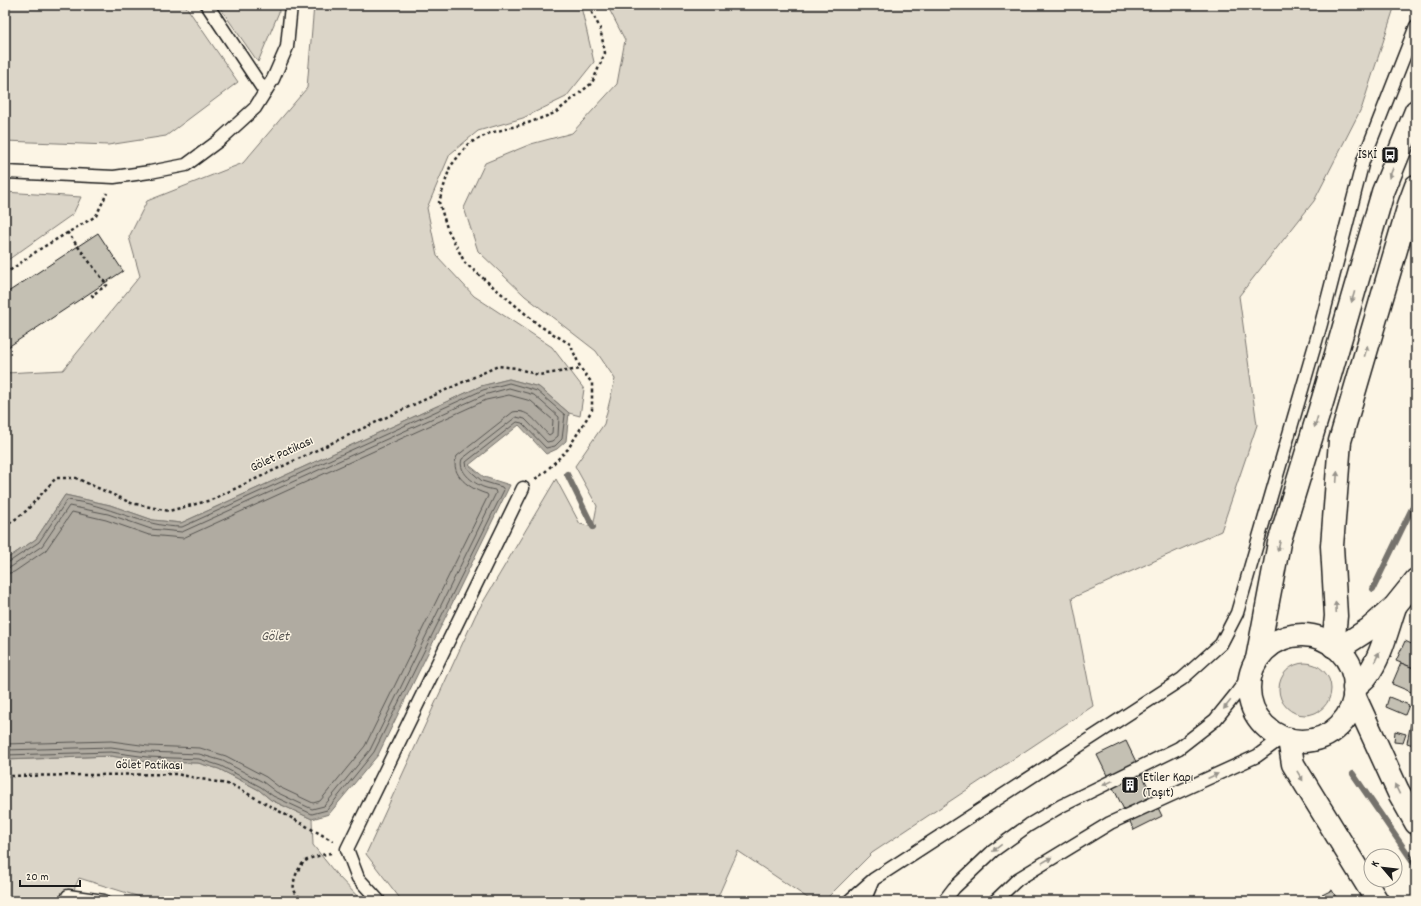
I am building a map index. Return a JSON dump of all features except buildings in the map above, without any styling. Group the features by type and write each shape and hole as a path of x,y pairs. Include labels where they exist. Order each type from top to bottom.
{"main road":[{"path":"1395,606 1380,649 1371,669 1354,691 1351,707 1336,728 1326,735 1301,741 1286,738 1270,730 1258,718 1251,704 1248,689 1279,543 1323,399 1383,192 1416,111"},
{"path":"1336,647 1336,616 1332,546 1340,441 1409,205 1416,186"},
{"path":"1336,647 1369,629 1395,606 1416,580"},
{"path":"1254,666 1265,650 1275,642 1286,637 1299,635 1311,636 1323,639 1336,647 1347,660 1352,674 1354,691 1398,791 1416,823"},
{"path":"1286,738 1293,764 1377,901"}],"lane":[{"path":"207,5 265,92"},
{"path":"5,172 114,178 186,165 221,139 255,108 273,79 287,47 291,5"},
{"path":"849,901 874,879 1182,679 1221,644 1237,613 1321,324 1363,161 1416,26"},
{"path":"379,901 358,878 347,849 523,488"},
{"path":"944,901 954,888 993,851 1029,825 1061,806 1179,748 1215,720 1236,694 1254,666"},
{"path":"994,901 1018,879 1110,823 1257,756 1286,738"},
{"path":"864,901 874,879"},
{"path":"68,896 104,901"}],"path":[{"path":"523,488 544,473 568,449 592,410 592,383 581,369 570,344 540,326 464,263 447,228 439,202 450,167 468,144 490,133 528,123 555,113 592,83 605,53 600,28 588,5"},
{"path":"5,274 40,248 96,216 114,178"},
{"path":"67,232 107,285 92,296 95,300"},
{"name":"Gölet Patikası","path":"5,527 26,511 56,478 76,478 131,503 169,511 211,500 498,366 516,368 538,375 581,369"},
{"name":"Gölet Patikası","path":"5,776 176,774 232,786 347,849"},
{"path":"304,901 297,895 294,889 294,884 297,872 304,862 324,854 347,849"}],"shaded area":[{"path":"5,5 185,5 238,82 166,136 108,145 5,141"},
{"path":"218,5 278,5 279,12 258,62"},
{"path":"314,5 578,5 582,11 594,62 566,97 523,118 478,131 450,154 427,208 437,256 474,296 552,347 584,389 580,416 569,413 539,387 509,379 481,386 181,523 153,520 110,505 65,495 36,539 5,560 5,373 63,370 140,276 129,237 147,201 243,163 307,88"},
{"path":"607,5 1395,5 1362,107 1314,201 1239,296 1257,425 1221,531 1072,598 1093,706 872,853 824,901 812,901 738,851 716,901 402,901 366,854 476,614 556,479 580,524 593,527 597,506 575,466 604,424 615,379 596,351 525,296 478,251 464,208 485,163 531,144 572,133 617,84 625,40"},
{"path":"5,192 81,197 73,214 5,262"},
{"path":"1300,663 1310,663 1324,670 1331,684 1331,694 1324,708 1310,715 1300,715 1290,711 1283,704 1279,694 1279,684 1283,674 1290,667"},
{"path":"111,756 147,762 198,763 219,769 259,790 271,800 312,819 313,845 336,874 362,901 153,901 79,878 69,901 5,901 5,760"}],"water":[{"name":"Gölet","path":"509,379 539,387 569,413 566,441 557,449 546,454 519,425 469,465 484,477 510,485 378,755 329,814 312,819 271,800 259,790 219,769 198,763 147,762 111,756 5,760 5,560 36,539 65,495 110,505 153,520 181,523 481,386"}],"waterway":[{"path":"567,474 593,527"},
{"path":"1373,589 1416,500"},
{"path":"1353,774 1416,866"}],"place":[{"name":"İSKİ","path":"1390,155"},
{"name":"Etiler Kapı (Taşıt)","path":"1130,785"}]}
